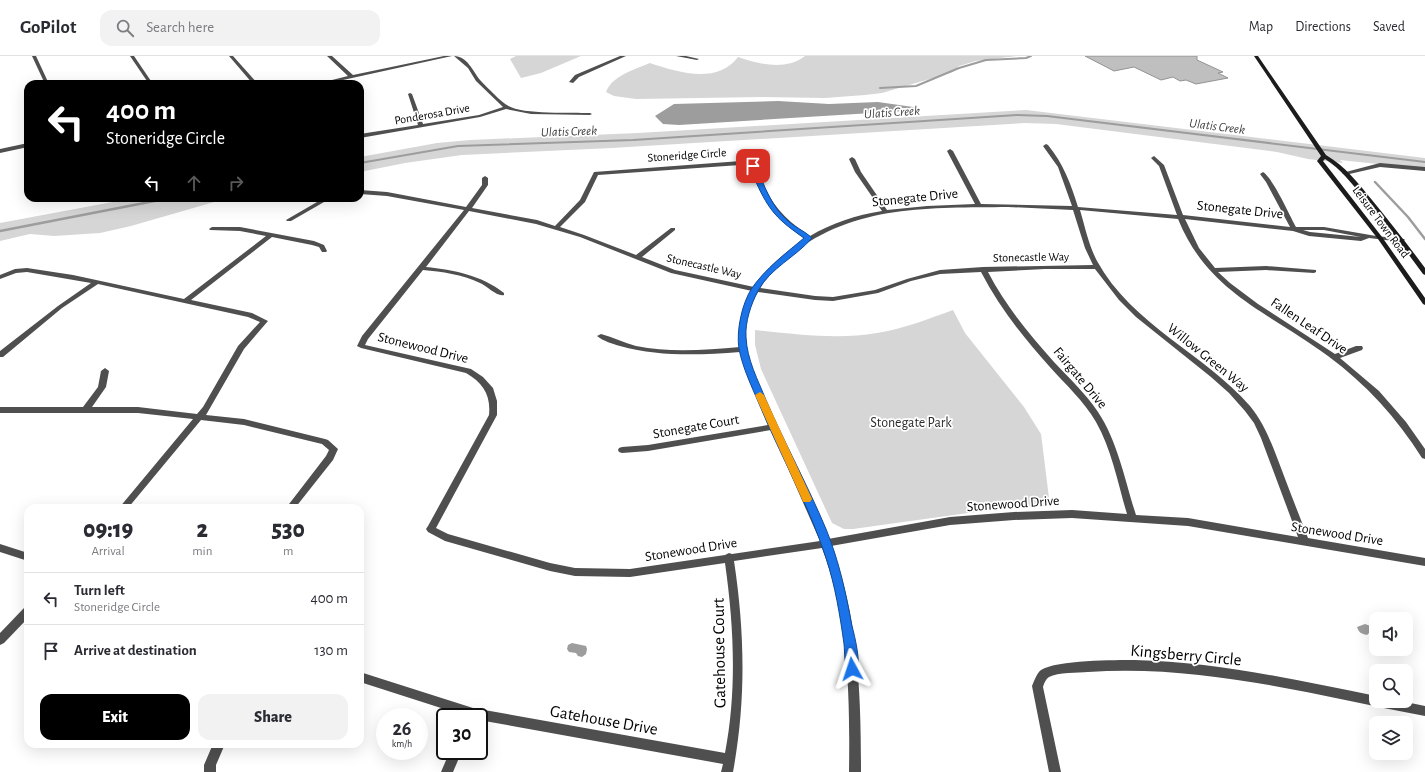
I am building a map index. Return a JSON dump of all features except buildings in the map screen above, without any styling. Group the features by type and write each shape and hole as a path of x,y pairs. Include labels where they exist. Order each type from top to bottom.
{"main road":[{"name":"Leisure Town Road","path":"1256,56 1324,156 1336,163 1345,173 1402,240 1425,273"},
{"name":"Leisure Town Road","path":"1324,156 1320,160 1380,238 1425,303"}],"street":[{"path":"34,56 45,80"},
{"path":"132,56 148,80"},
{"path":"231,56 252,80"},
{"path":"328,56 352,77"},
{"path":"427,56 432,60"},
{"path":"337,80 450,56"},
{"path":"456,56 470,67 478,80 506,107 531,113 590,114"},
{"path":"571,82 577,76 624,56"},
{"path":"678,56 697,58"},
{"path":"410,94 421,126"},
{"name":"Ponderosa Drive","path":"364,135 480,116 506,107"},
{"path":"0,151 24,146"},
{"name":"Willow Green Way","path":"1046,146 1055,156 1076,207 1089,249 1098,267 1120,298 1142,320 1220,381 1237,396 1249,410 1260,427 1269,448 1305,542"},
{"path":"950,151 979,206"},
{"name":"Fallen Leaf Drive","path":"1154,158 1162,165 1182,217 1197,250 1214,270 1237,292 1254,305 1334,357 1381,400 1409,432 1425,456"},
{"path":"852,159 858,172 886,212"},
{"name":"Stoneridge Circle","path":"556,227 583,201 596,173 741,163 754,167 768,201 781,218 808,238"},
{"path":"1345,173 1380,165 1425,169"},
{"path":"1263,174 1269,182 1294,229"},
{"name":"Stonewood Drive","path":"485,178 485,185 469,208 365,338 361,346 468,372 485,382 490,387 494,399 493,415 431,529 446,537 550,567 575,572 630,573 826,543 950,521 1072,514 1188,522 1425,562"},
{"name":"Stonecastle Way","path":"364,192 387,194 469,208 556,227 638,257 673,272 755,290 786,295 833,298 876,292 923,275 940,272 983,269 1098,267"},
{"path":"289,220 321,202"},
{"name":"Stonegate Drive","path":"855,772 856,708 850,644 840,590 826,543 773,427 748,368 743,349 742,336 744,319 755,290 770,270 808,238 859,218 886,212 938,207 1076,207 1294,229 1309,234 1361,239 1368,236 1402,240"},
{"path":"212,229 240,229 314,243 322,246 324,251"},
{"path":"638,257 674,229"},
{"path":"186,301 271,236"},
{"path":"421,268 445,271 477,278 491,284 502,294"},
{"path":"1214,270 1266,268 1314,271"},
{"name":"Fairgate Drive","path":"983,269 997,297 1010,316 1087,402 1100,422 1132,517"},
{"path":"0,277 15,271 27,270 97,282 186,301 258,317 264,321 241,348 210,403 200,417 126,504"},
{"path":"0,355 60,307 97,282"},
{"path":"601,336 625,345 654,351 690,352 743,349"},
{"path":"1334,357 1359,348"},
{"path":"86,409 102,387 105,371"},
{"path":"0,410 138,410 244,422 325,442 334,449 322,469 293,504"},
{"name":"Stonegate Court","path":"622,450 648,448 773,427"},
{"path":"0,548 24,556"},
{"name":"Gatehouse Court","path":"727,772 737,713 739,676 737,617 729,557"},
{"path":"0,640 24,615"},
{"name":"Kingsberry Circle","path":"1055,772 1037,686 1044,674 1054,670 1124,665 1189,668 1425,711"},
{"name":"Gatehouse Drive","path":"364,679 451,708"},
{"name":"Gatehouse Drive","path":"488,718 730,760"},
{"path":"210,772 210,765 217,748"},
{"path":"447,772 452,760"}],"green space":[{"path":"516,56 581,56 541,73 521,78 510,59"},
{"path":"805,56 1017,56 976,61 959,66 953,72 882,93 865,95 825,98 762,97 636,99 614,96 606,92 609,86 619,77 650,63 672,70 696,74 708,74 729,66 738,57 763,64 781,65 797,61"},
{"path":"1026,110 1425,158 1425,169 1340,160 1343,163 1308,159 1277,152 1056,124 1025,123 612,148 462,155 405,163 364,171 364,156 437,143 470,140 638,133"},
{"path":"113,202 214,202 131,226 100,233 54,236 30,234 0,241 0,223"},
{"name":"Stonegate Park","path":"953,310 965,333 1024,407 1041,434 1050,506 1004,508 853,529 844,529 832,523 761,369 755,345 755,330 816,336 862,335 896,329"}],"shaded area":[{"path":"778,101 829,104 878,102 920,108 921,110 679,125 663,124 655,116 674,104"},
{"path":"1365,624 1369,625 1369,633 1367,635 1362,634 1357,627"},
{"path":"572,643 586,646 586,654 582,657 578,656 576,653 569,652 567,649 568,645"}],"waterway":[{"path":"880,88 916,86 959,68 986,60 1026,58 1031,56"},
{"name":"Ulatis Creek","path":"364,162 458,146 633,140 1017,115 1047,116 1425,162"},
{"path":"1375,182 1408,217 1425,239"},
{"name":"Ulatis Creek","path":"0,231 149,202"}],"slow traffic":[{"path":"760,395 773,427 807,499"}],"route":[{"path":"753,166 768,201 784,222 808,238 787,254 759,282 749,302 744,319 742,336 743,349 748,368 773,427 821,529 826,543 840,590 850,644 852,669"}]}
